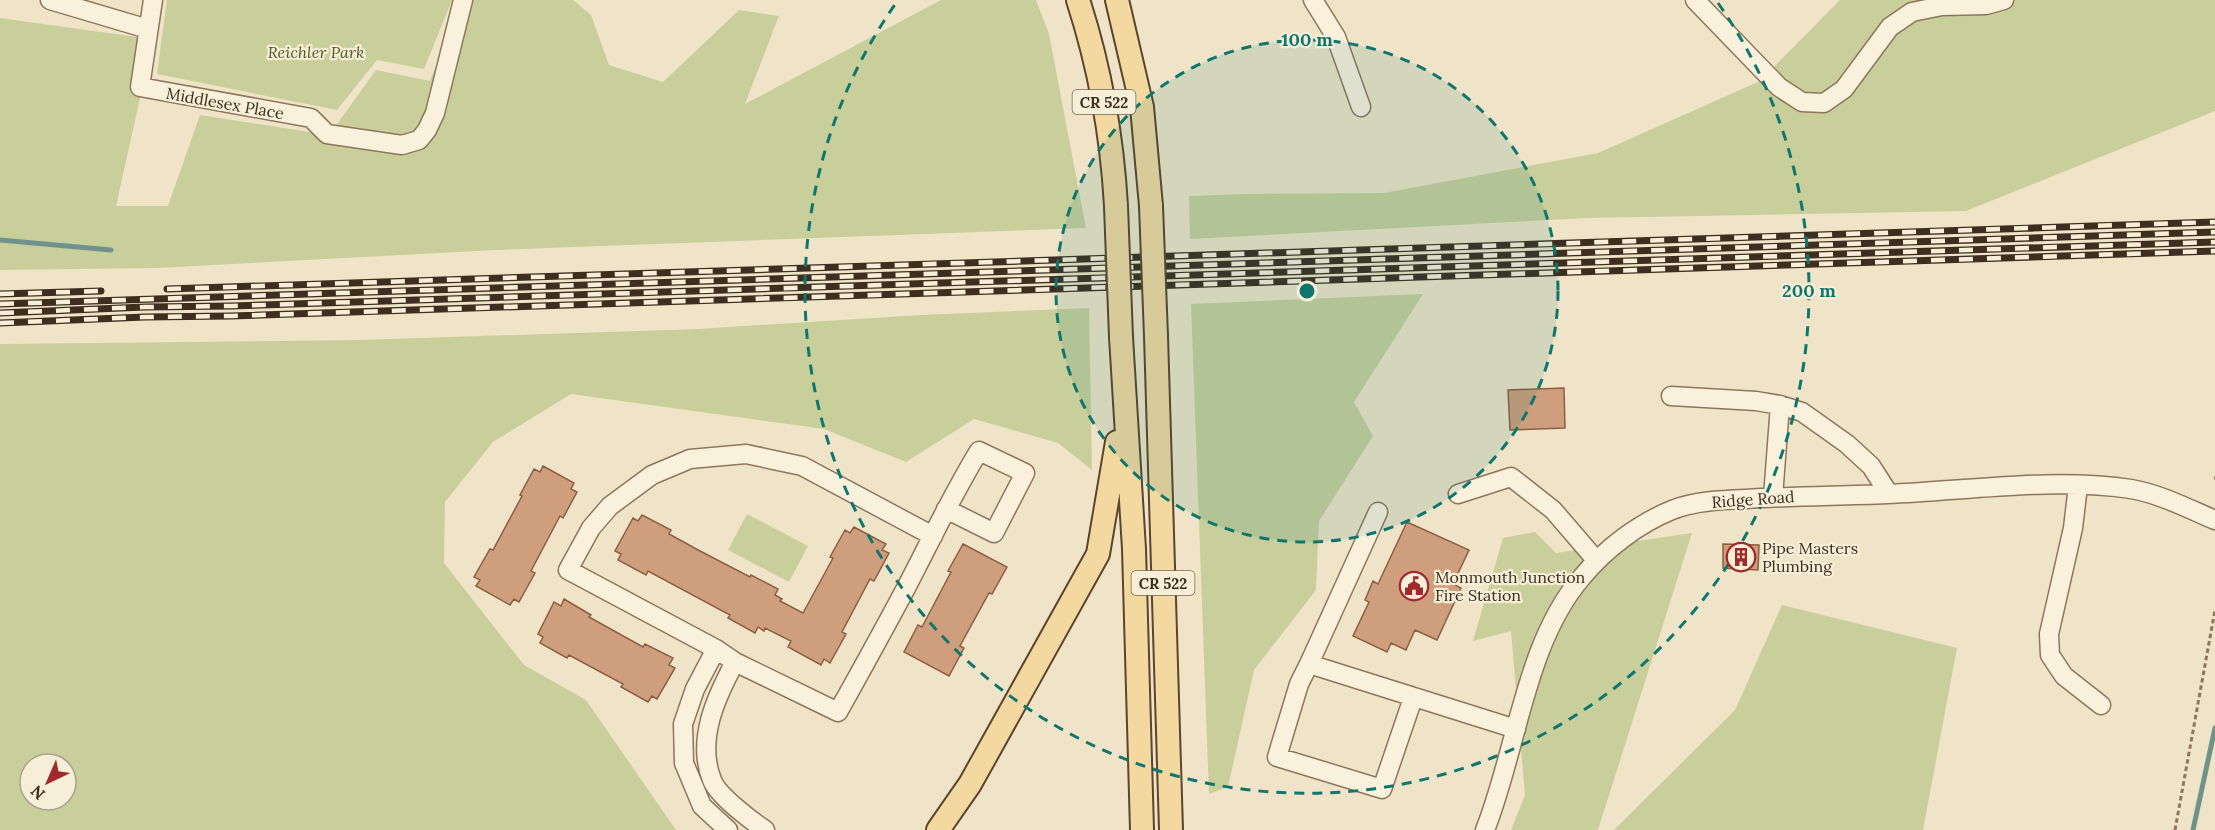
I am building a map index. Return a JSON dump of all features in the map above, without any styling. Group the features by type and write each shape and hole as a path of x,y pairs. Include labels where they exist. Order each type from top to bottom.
{"main road":[{"name":"CR 522","path":"1078,0 1093,46 1107,115 1113,161 1134,549 1142,830"},
{"name":"CR 522","path":"1117,0 1142,107 1151,206 1171,830"},
{"path":"938,830 970,784 1098,554 1114,465 1124,384"}],"street":[{"path":"50,0 148,29 153,0"},
{"name":"Middlesex Place","path":"148,29 140,87 311,118 327,134 402,145 419,140 435,113 463,0"},
{"path":"1313,0 1336,38 1361,107"},
{"path":"1695,0 1779,87 1802,102 1824,103 1844,89 1890,27 1912,12 1942,6 1986,5 2004,0"},
{"path":"1671,396 1756,401 1802,412 1847,444 1871,466 1889,494"},
{"path":"1773,497 1780,405"},
{"path":"933,536 802,466 746,454 690,459 652,475 610,506 591,528 568,570 716,649 735,662 838,712 933,536 946,509 979,451 1025,473 994,533 946,509"},
{"path":"1458,494 1512,477 1553,510 1596,561"},
{"path":"2078,486 2073,528 2049,634 2050,655 2064,676 2101,705"},
{"name":"Ridge Road","path":"1485,830 1536,662 1565,598 1596,561 1639,527 1673,510 1708,501 1773,497 2078,486 2134,490 2164,499 2215,520"},
{"path":"1378,512 1299,684 1277,757 1382,789 1413,698"},
{"path":"716,649 695,689 683,724 684,763 702,806 728,830"},
{"path":"735,662 726,678 708,725 706,754 712,782 742,814 765,830"},
{"path":"1309,664 1516,729"}],"path":[{"path":"2175,830 2215,610"}],"green space":[{"name":"Reichler Park","path":"167,0 452,0 424,69 377,60 337,110 157,74"},
{"path":"463,0 573,0 591,15 609,65 663,82 739,10 779,16 745,104 941,0 1036,0 1049,34 1086,228 496,250 156,268 0,270 0,18 137,37 151,49 116,206 168,206 200,115 329,135 376,70 430,81"},
{"path":"1840,0 2215,0 2215,111 1966,211 1587,218 1190,239 1189,196 1384,193 1598,153 1760,81"},
{"path":"1423,294 1354,402 1373,436 1319,521 1316,590 1254,670 1228,787 1209,794 1191,304"},
{"path":"1089,308 1092,470 1058,443 974,419 906,462 824,429 571,394 493,442 445,502 444,563 524,665 586,700 676,830 0,830 0,344 358,340 698,329 921,315"},
{"path":"747,514 808,546 789,582 728,550"},
{"path":"1535,532 1556,553 1692,533 1598,830 1511,830 1525,795 1511,631 1473,641 1503,538"},
{"path":"1782,605 1957,648 1923,830 1614,830 1735,710"}],"building":[{"path":"1564,388 1565,428 1510,430 1508,390"},
{"path":"543,466 574,483 571,489 577,492 563,518 560,516 531,571 535,573 519,602 514,599 510,605 476,586 480,580 474,577 490,549 493,550 534,469 540,472"},
{"path":"642,515 671,530 669,534 700,551 778,589 775,595 782,599 780,601 803,613 833,558 830,557 845,530 850,533 854,527 886,544 882,550 889,553 874,581 870,579 842,632 846,634 830,663 824,659 821,665 788,647 791,641 765,628 764,631 758,627 755,633 728,618 730,615 648,571 646,575 618,560 621,554 615,551 633,518 638,521"},
{"name":"Monmouth Junction Fire Station","path":"1407,522 1469,550 1453,584 1461,588 1437,640 1415,630 1406,650 1391,643 1387,652 1353,636 1369,602 1365,600 1373,581 1378,584"},
{"path":"963,544 1007,567 992,594 989,593 960,646 964,648 949,676 904,652 918,625 922,627"},
{"name":"Pipe Masters Plumbing","path":"1723,544 1759,545 1758,570 1723,568"},
{"path":"564,599 591,615 589,617 643,647 645,644 673,658 669,665 675,668 657,699 652,696 648,702 621,687 623,684 569,655 567,658 540,643 543,637 538,634 554,602 561,606"}],"waterway":[{"path":"0,240 111,250"},
{"path":"2193,830 2215,728"}],"railway":[{"path":"167,289 2215,222"},
{"path":"0,304 2215,232"},
{"path":"0,313 2215,242"},
{"path":"0,323 2215,251"},
{"path":"0,294 101,291"}],"place":[{"name":"Pipe Masters Plumbing","path":"1741,557"},
{"name":"Monmouth Junction Fire Station","path":"1414,586"}]}
